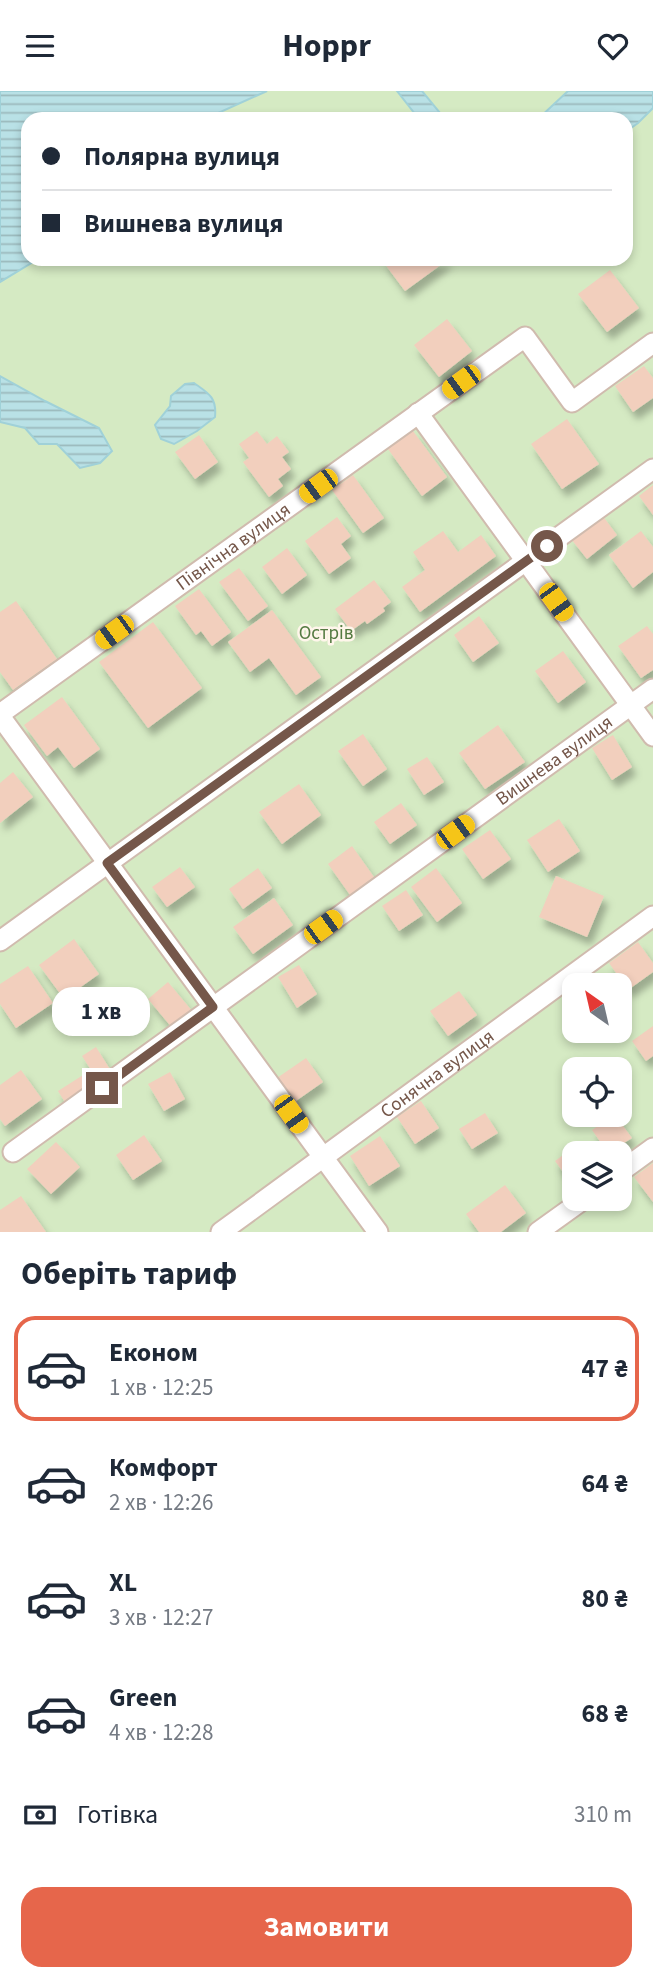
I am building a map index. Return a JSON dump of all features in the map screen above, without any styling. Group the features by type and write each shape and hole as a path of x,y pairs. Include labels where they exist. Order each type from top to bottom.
{"street":[{"name":"Північна вулиця","path":"0,715 525,337 572,402 653,343"},
{"path":"418,413 653,736"},
{"path":"0,940 653,469"},
{"name":"Вишнева вулиця","path":"13,1152 653,689"},
{"path":"0,715 377,1232"},
{"name":"Сонячна вулиця","path":"220,1232 653,916"},
{"path":"632,1164 653,1148"},
{"path":"538,1232 567,1211"}],"green space":[{"path":"267,91 568,91 546,112 220,112"},
{"name":"Острів","path":"653,108 653,1232 0,1232 0,282 26,266 633,266 633,127"}],"water":[{"path":"0,91 267,91 220,112 21,112 21,266 26,266 0,282"},
{"path":"397,91 422,91 439,112 414,112"},
{"path":"568,91 653,91 653,108 633,127 633,112 546,112"},
{"path":"0,376 99,428 112,451 100,463 80,468 57,444 39,444 25,428 0,422"},
{"path":"194,383 213,400 215,417 174,444 161,439 155,425 170,406 171,396 185,384"}],"building":[{"path":"386,266 439,266 405,291"},
{"path":"610,270 639,308 607,332 578,294"},
{"path":"447,319 472,351 439,377 414,345"},
{"path":"644,366 653,378 653,398 633,412 615,386"},
{"path":"567,419 599,464 562,489 531,444"},
{"path":"257,431 267,444 277,436 289,452 282,457 291,469 278,479 283,486 269,497 243,462 249,458 239,444"},
{"path":"413,431 447,477 422,496 388,449"},
{"path":"199,435 218,462 195,479 175,452"},
{"path":"353,475 384,518 363,533 332,490"},
{"path":"653,485 653,515 639,496"},
{"path":"602,515 617,535 587,559 571,539"},
{"path":"337,517 351,536 341,544 351,558 329,574 305,541"},
{"path":"443,531 458,552 481,535 496,556 420,612 402,587 425,570 413,552"},
{"path":"641,531 653,547 653,572 633,588 609,555"},
{"path":"287,548 307,575 282,594 262,567"},
{"path":"239,568 268,606 248,621 219,582"},
{"path":"374,580 391,602 383,608 385,611 351,631 335,609"},
{"path":"199,589 231,632 212,646 201,631 196,635 175,606"},
{"path":"16,601 57,659 13,690 0,672 0,612"},
{"path":"272,610 321,677 296,695 269,658 250,672 228,642"},
{"path":"479,616 499,643 473,662 454,635"},
{"path":"153,622 202,688 148,728 99,662"},
{"path":"647,626 653,634 653,670 641,678 618,646"},
{"path":"563,651 586,682 558,703 535,671"},
{"path":"62,697 100,749 74,768 58,747 47,756 24,725"},
{"path":"498,725 525,762 485,789 459,753"},
{"path":"363,734 387,769 363,786 338,751"},
{"path":"613,735 632,767 612,780 592,748"},
{"path":"427,757 444,782 424,795 407,769"},
{"path":"13,772 33,797 0,823 0,783"},
{"path":"299,784 321,815 282,844 259,812"},
{"path":"401,803 417,825 390,844 374,822"},
{"path":"559,819 580,851 548,872 527,840"},
{"path":"490,830 511,859 483,879 462,849"},
{"path":"352,846 374,877 350,895 328,864"},
{"path":"180,867 195,887 167,907 152,887"},
{"path":"258,868 272,888 243,909 229,889"},
{"path":"436,868 462,903 437,922 411,887"},
{"path":"556,876 604,896 587,937 539,917"},
{"path":"406,890 423,915 399,931 382,906"},
{"path":"274,898 293,925 253,954 233,927"},
{"path":"74,939 99,974 64,999 39,965"},
{"path":"638,942 653,963 653,972 632,987 632,973 616,973 609,963"},
{"path":"299,965 317,994 297,1008 278,977"},
{"path":"28,966 53,1003 16,1028 0,1004 0,984"},
{"path":"168,982 193,1012 173,1029 148,999"},
{"path":"459,991 477,1015 448,1036 430,1011"},
{"path":"653,1026 653,1056 646,1061 632,1041"},
{"path":"96,1047 113,1074 66,1104 58,1091 91,1070 82,1056"},
{"path":"306,1058 323,1082 293,1103 277,1078"},
{"path":"21,1070 42,1099 5,1126 0,1119 0,1085"},
{"path":"170,1072 185,1099 164,1111 148,1084"},
{"path":"421,1101 439,1128 415,1144 397,1117"},
{"path":"485,1113 498,1133 472,1149 459,1129"},
{"path":"596,1127 624,1127 632,1138 627,1141 600,1141 592,1130"},
{"path":"144,1135 162,1161 133,1180 116,1155"},
{"path":"380,1136 400,1166 369,1186 350,1156"},
{"path":"56,1142 80,1167 51,1194 27,1169"},
{"path":"562,1156 562,1171 555,1161"},
{"path":"653,1163 653,1202 634,1177"},
{"path":"505,1185 526,1213 501,1232 479,1232 466,1214"},
{"path":"21,1196 46,1232 0,1232 0,1210"}],"route":[{"path":"102,1088 213,1007 107,863 547,546"}]}
